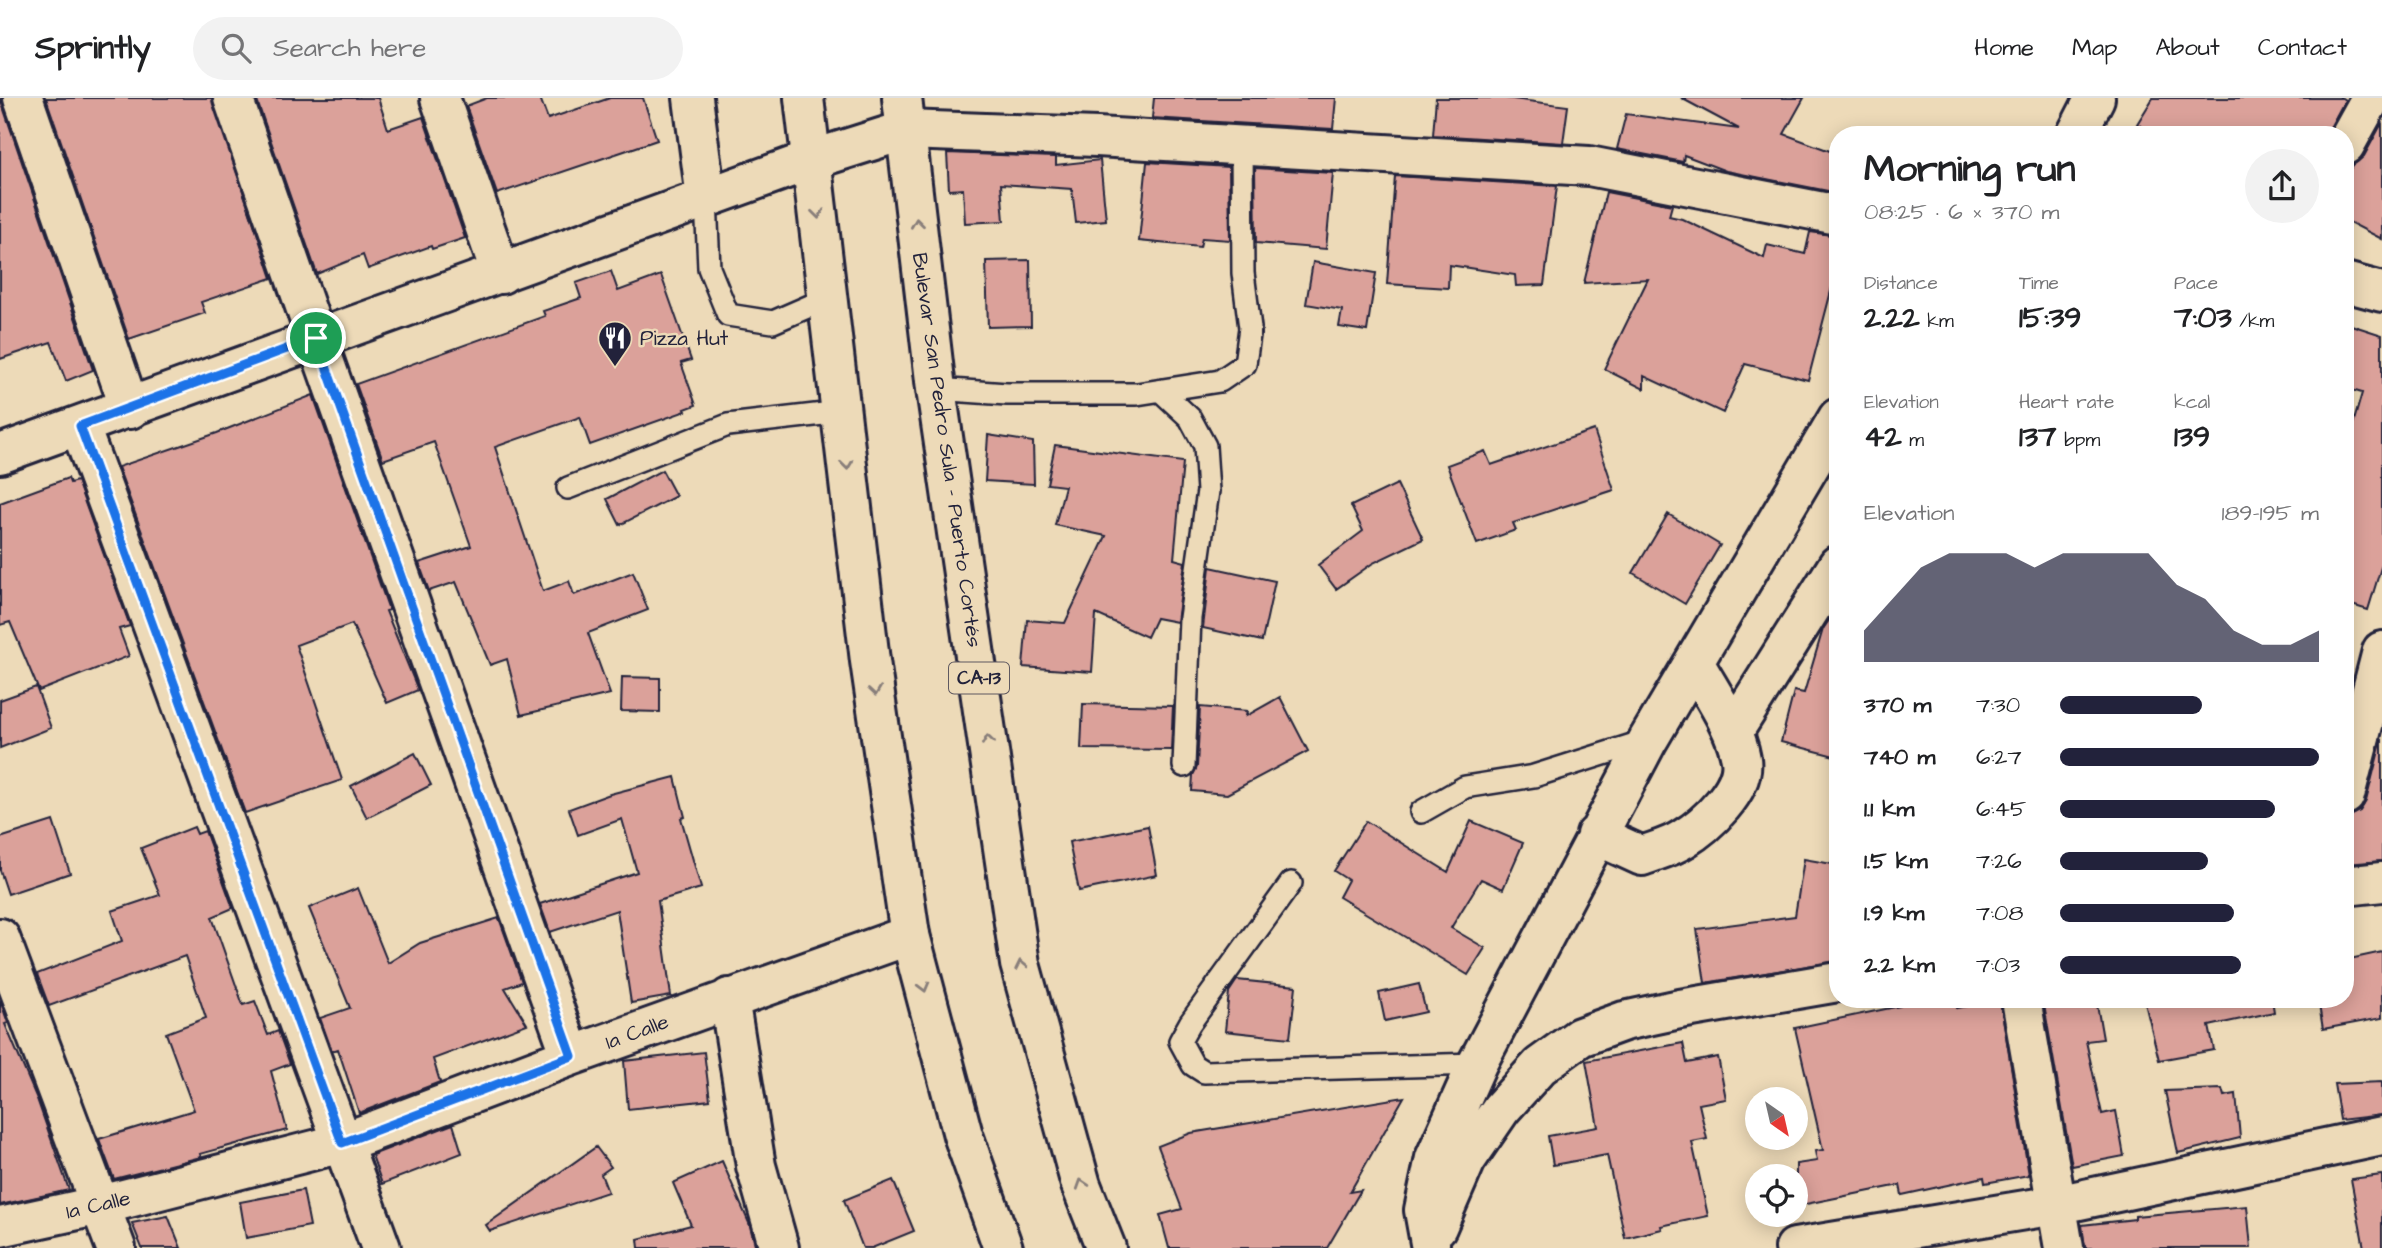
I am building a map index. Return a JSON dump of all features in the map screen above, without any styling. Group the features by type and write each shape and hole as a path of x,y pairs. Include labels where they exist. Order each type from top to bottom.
{"main road":[{"path":"23,98 130,409"},
{"path":"233,98 572,1056"},
{"path":"440,98 501,274"},
{"path":"693,98 706,199"},
{"path":"804,98 870,661 910,935 963,1135 1003,1248"},
{"path":"2081,126 2095,98"},
{"path":"2354,129 2371,98"},
{"path":"0,454 811,160 904,114 1242,146 1589,166 1829,213"},
{"name":"Bulevar San Pedro Sula - Puerto Cortés","path":"904,114 936,389 1020,964 1081,1185 1106,1248"},
{"path":"2354,284 2382,292"},
{"path":"80,426 381,1248"},
{"path":"1428,1245 1424,1210 1435,1158 1477,1064 1648,740 1829,433"},
{"path":"1732,732 1829,579"},
{"path":"2354,760 2382,651"},
{"path":"1597,835 1642,856 1683,839 1725,804 1736,784 1742,762 1732,732 1694,662"},
{"path":"2354,885 2382,882"},
{"name":"1a Calle","path":"0,1227 100,1205 342,1143 729,998 910,935"},
{"path":"0,938 116,1248"},
{"path":"1428,1245 1466,1160 1501,1109 1540,1066 1580,1037 1624,1021 1829,984"},
{"path":"729,998 756,1166 779,1248"},
{"path":"2023,1008 2064,1248"},
{"path":"1795,1248 2056,1205 2382,1136"}],"lane":[{"path":"936,389 1007,394 1137,394 1220,381 1245,364 1250,328 1243,273 1242,146"},
{"path":"706,199 709,268 728,315 773,322 828,299"},
{"path":"1161,391 1190,418 1205,446 1206,457 1208,491 1190,618 1184,766"},
{"path":"568,488 728,425 841,412"},
{"path":"1421,812 1465,787 1534,776 1648,740"},
{"path":"1290,883 1180,1041 1193,1065 1204,1072 1477,1064"}],"building":[{"path":"0,98 93,370 66,381 51,342 0,359"},
{"path":"46,98 212,98 272,278 201,302 205,313 129,339"},
{"path":"256,98 378,98 388,129 423,117 465,238 432,249 431,246 368,269 363,255 317,274"},
{"path":"487,98 540,98 548,119 610,98 643,98 657,140 497,194 466,106"},
{"path":"1154,98 1336,98 1333,129 1152,118"},
{"path":"1436,98 1505,98 1568,106 1563,143 1433,135"},
{"path":"1681,98 1804,98 1784,134 1829,151 1829,191 1726,171 1684,155 1683,162 1617,149 1626,114 1739,129"},
{"path":"2153,98 2345,100 2331,126 2137,124"},
{"path":"2382,123 2382,239 2354,225 2354,164 2364,156"},
{"path":"947,153 1056,157 1056,165 1100,160 1106,220 1076,223 1072,189 1001,184 1004,221 965,223 963,189 949,190"},
{"path":"1147,162 1229,167 1230,240 1202,238 1200,247 1139,241"},
{"path":"1255,168 1333,173 1326,249 1256,243"},
{"path":"1395,176 1557,186 1544,285 1516,286 1515,275 1449,265 1448,288 1387,284"},
{"path":"1606,192 1672,205 1669,216 1682,219 1764,258 1767,245 1805,254 1810,232 1829,235 1829,299 1808,380 1745,364 1723,413 1644,376 1644,389 1604,369 1648,279 1584,283"},
{"path":"1030,260 1031,326 988,327 986,261"},
{"path":"1313,262 1376,273 1367,331 1339,327 1342,310 1306,304"},
{"path":"611,271 618,291 661,275 691,360 681,363 696,405 590,445 580,417 495,447 543,591 569,581 574,595 633,572 648,610 588,633 610,694 521,715 507,659 490,665 456,582 429,591 419,563 471,546 434,442 383,460 356,384 545,316 543,311 581,298 576,283"},
{"path":"2354,326 2382,335 2382,564 2368,610 2354,606 2354,421 2362,393 2354,391"},
{"path":"313,395 389,610 386,611 418,690 387,703 352,624 296,645 342,780 245,813 118,467 217,433"},
{"path":"1594,430 1614,490 1513,523 1516,530 1477,544 1447,465 1485,451 1491,465"},
{"path":"988,435 1033,442 1034,484 985,481"},
{"path":"1055,445 1183,462 1174,559 1185,562 1177,622 1156,618 1147,637 1096,614 1092,672 1023,667 1027,620 1065,623 1106,536 1055,525 1065,486 1047,484"},
{"path":"662,470 676,496 620,525 607,499"},
{"path":"68,478 70,483 77,481 130,626 119,629 129,656 39,691 10,622 0,625 0,503"},
{"path":"1397,484 1423,539 1373,563 1336,589 1318,565 1363,531 1351,506"},
{"path":"1668,514 1720,545 1685,604 1633,573"},
{"path":"1210,567 1275,581 1262,641 1203,628"},
{"path":"1829,620 1829,755 1781,742 1794,691 1804,693 1823,629"},
{"path":"622,677 660,678 660,712 621,711"},
{"path":"36,687 51,728 0,748 0,700"},
{"path":"1280,697 1308,751 1227,794 1192,791 1193,775 1197,767 1200,707 1247,711 1246,716"},
{"path":"1083,704 1173,706 1171,750 1081,749"},
{"path":"2382,739 2382,861 2354,863 2354,814 2360,811 2366,801"},
{"path":"415,753 431,785 367,818 351,786"},
{"path":"675,777 685,817 681,818 701,888 658,901 671,996 631,1003 617,910 550,932 540,904 637,872 622,819 578,835 569,809 610,794"},
{"path":"53,821 70,873 8,894 0,870 0,838"},
{"path":"1366,821 1448,872 1471,821 1523,843 1503,889 1481,879 1451,928 1485,948 1468,975 1339,897 1348,880 1334,871"},
{"path":"1148,826 1157,875 1079,891 1069,842"},
{"path":"194,827 197,834 205,831 233,908 212,917 243,1005 255,1001 268,1035 278,1031 290,1064 271,1071 287,1130 200,1154 201,1157 114,1179 99,1139 194,1110 166,1033 206,1018 185,956 49,1006 37,974 122,941 112,911 160,895 141,848"},
{"path":"1804,859 1829,863 1829,962 1705,983 1697,929 1795,916"},
{"path":"358,888 388,963 420,943 499,918 522,982 505,988 527,1024 433,1059 440,1082 359,1113 338,1049 332,1051 320,1018 350,1008 309,908"},
{"path":"2382,952 2382,1018 2323,1029 2320,1008 2354,1008 2354,958"},
{"path":"1237,980 1296,986 1290,1038 1225,1031 1229,992"},
{"path":"1419,984 1426,1012 1385,1021 1379,993"},
{"path":"0,1000 8,1023 5,1024 37,1099 69,1190 0,1205"},
{"path":"1890,1008 2001,1008 2029,1175 1985,1183 1984,1177 1902,1195 1900,1185 1808,1204 1808,1164 1796,1164 1817,1161 1815,1151 1823,1150 1795,1028"},
{"path":"2045,1008 2098,1008 2103,1039 2086,1041 2102,1114 2116,1111 2124,1156 2072,1166"},
{"path":"2146,1008 2273,1008 2274,1012 2209,1026 2214,1050 2159,1060"},
{"path":"1683,1043 1687,1063 1718,1057 1726,1099 1699,1104 1707,1139 1692,1142 1708,1216 1661,1226 1662,1229 1625,1238 1607,1155 1553,1165 1548,1136 1598,1127 1586,1061"},
{"path":"704,1052 710,1100 628,1109 624,1061"},
{"path":"2382,1082 2382,1115 2340,1120 2334,1084"},
{"path":"2222,1089 2224,1096 2236,1094 2240,1138 2178,1153 2165,1091"},
{"path":"1404,1097 1350,1192 1361,1190 1327,1248 1169,1248 1160,1215 1182,1209 1158,1146 1191,1133"},
{"path":"453,1124 462,1153 382,1184 372,1155"},
{"path":"596,1147 611,1167 601,1174 608,1192 490,1231 486,1225"},
{"path":"722,1161 749,1223 756,1248 639,1248 638,1239 691,1225 673,1183"},
{"path":"2382,1175 2382,1248 2364,1248 2351,1179"},
{"path":"893,1180 914,1231 872,1248 863,1248 844,1200"},
{"path":"303,1190 310,1226 246,1238 240,1202"},
{"path":"2247,1206 2251,1248 2085,1248 2082,1225 2135,1219 2135,1216"},
{"path":"168,1216 181,1248 142,1248 132,1223"}],"place":[{"name":"Pizza Hut","path":"615,368"}],"route":[{"path":"316,338 572,1056 342,1143 80,426 316,338"}]}
